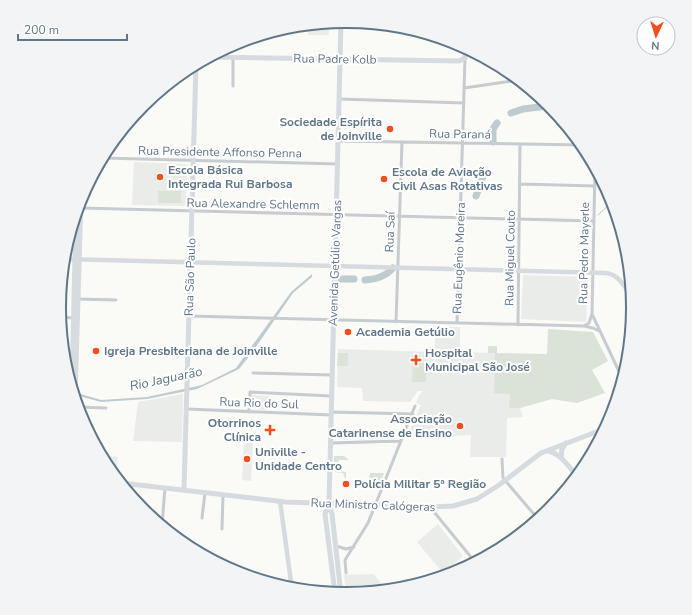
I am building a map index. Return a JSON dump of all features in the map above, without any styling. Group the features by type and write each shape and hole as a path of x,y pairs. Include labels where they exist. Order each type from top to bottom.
{"main road":[{"name":"Avenida Getúlio Vargas","path":"329,504 341,28"},
{"name":"Rua Padre Kolb","path":"222,57 459,61 465,58"},
{"name":"Rua São Paulo","path":"184,490 196,72"},
{"path":"72,362 73,318 79,225"},
{"path":"75,377 78,298 76,234"},
{"path":"71,260 593,272 614,274 625,287"},
{"name":"Rua Ministro Calógeras","path":"129,484 280,501 430,507 453,506 469,502 486,494 506,480 536,455 597,432"},
{"path":"562,458 562,449 566,443"},
{"path":"546,451 553,452 562,458 573,471"},
{"path":"280,501 291,582"},
{"path":"329,504 332,514 340,587"},
{"path":"329,504 325,514 334,586"}],"street":[{"path":"233,57 233,86"},
{"name":"Rua Eugênio Moreira","path":"457,323 465,58"},
{"path":"459,61 465,66"},
{"path":"464,88 510,81"},
{"path":"339,99 464,103"},
{"name":"Rua Paraná","path":"338,141 573,145"},
{"name":"Rua Saí","path":"396,322 402,142"},
{"name":"Rua Miguel Couto","path":"518,325 520,144"},
{"name":"Rua Presidente Affonso Penna","path":"110,158 338,164"},
{"name":"Rua Pedro Mayerle","path":"592,314 595,180"},
{"path":"520,184 595,186"},
{"name":"Rua Alexandre Schlemm","path":"85,208 594,221"},
{"path":"78,298 116,300"},
{"path":"584,326 588,323 592,314"},
{"path":"592,314 618,370"},
{"path":"189,316 584,326 599,331"},
{"path":"67,318 73,318"},
{"path":"253,373 332,375"},
{"path":"249,412 250,392 332,396"},
{"path":"346,573 345,562 363,532 413,414 415,406"},
{"path":"86,408 106,408"},
{"name":"Rua Rio do Sul","path":"186,409 331,414 413,414"},
{"path":"330,443 401,441"},
{"path":"502,459 503,476 534,514"},
{"path":"163,518 165,488"},
{"path":"202,518 205,493"},
{"path":"222,529 223,495"},
{"path":"430,507 471,557"},
{"path":"335,546 346,548 354,547"}],"shaded area":[{"path":"329,29 329,35 308,35 308,30"},
{"name":"Escola Básica Integrada Rui Barbosa","path":"134,162 186,164 186,205 132,205"},
{"path":"158,191 181,191 181,203 158,203"},
{"name":"Rio Jaguarão","path":"312,274 312,277 293,293 239,369 197,389 147,399 101,402 81,397 80,394 101,400 147,397 202,385 236,368 291,292"},
{"path":"523,275 588,277 586,322 521,319"},
{"name":"Hospital Municipal São José","path":"435,327 460,327 460,352 495,353 495,393 510,393 509,408 520,408 523,417 507,418 506,457 470,457 471,435 451,436 408,434 421,405 416,403 419,395 423,391 418,391 410,402 363,401 362,388 337,387 338,349 435,352"},
{"path":"548,329 593,332 608,361 592,370 605,393 577,403 552,399 520,408 509,408 510,394 494,393 495,353 488,353 488,346 497,346 497,353 547,354"},
{"path":"338,353 348,353 348,366 337,366"},
{"path":"413,360 426,361 426,382 412,382"},
{"path":"183,394 182,442 133,441 138,402"},
{"path":"251,395 269,396 268,410 251,409"},
{"name":"Univille - Unidade Centro","path":"244,440 253,440 251,481 242,480"},
{"path":"110,456 118,457 117,467"},
{"path":"334,456 344,456 349,460 339,460 338,467 340,468 340,471 346,472 346,481 343,473 334,472"},
{"path":"370,473 384,473 381,482 369,480"},
{"path":"438,524 463,556 450,567 441,570 417,542"},
{"path":"374,574 382,585 345,587 344,575"}],"waterway":[{"name":"Rio Jaguarão","path":"511,113 523,109 541,107"},
{"name":"Rio Jaguarão","path":"493,142 493,129 497,123"},
{"name":"Rio Jaguarão","path":"476,196 485,171"},
{"path":"598,215 607,207"},
{"name":"Rio Jaguarão","path":"365,280 380,277 387,274 393,268"},
{"name":"Rio Jaguarão","path":"341,279 354,279"}],"place":[{"name":"Sociedade Espírita de Joinville","path":"390,129"},
{"name":"Escola Básica Integrada Rui Barbosa","path":"160,177"},
{"name":"Escola de Aviação Civil Asas Rotativas","path":"384,179"},
{"name":"Academia Getúlio","path":"348,332"},
{"name":"Igreja Presbiteriana de Joinville","path":"96,351"},
{"name":"Hospital Municipal São José","path":"416,360"},
{"name":"Associação Catarinense de Ensino","path":"460,426"},
{"name":"Otorrinos Clínica","path":"270,430"},
{"name":"Univille - Unidade Centro","path":"247,459"},
{"name":"Polícia Militar 5ª Região","path":"346,484"}]}
